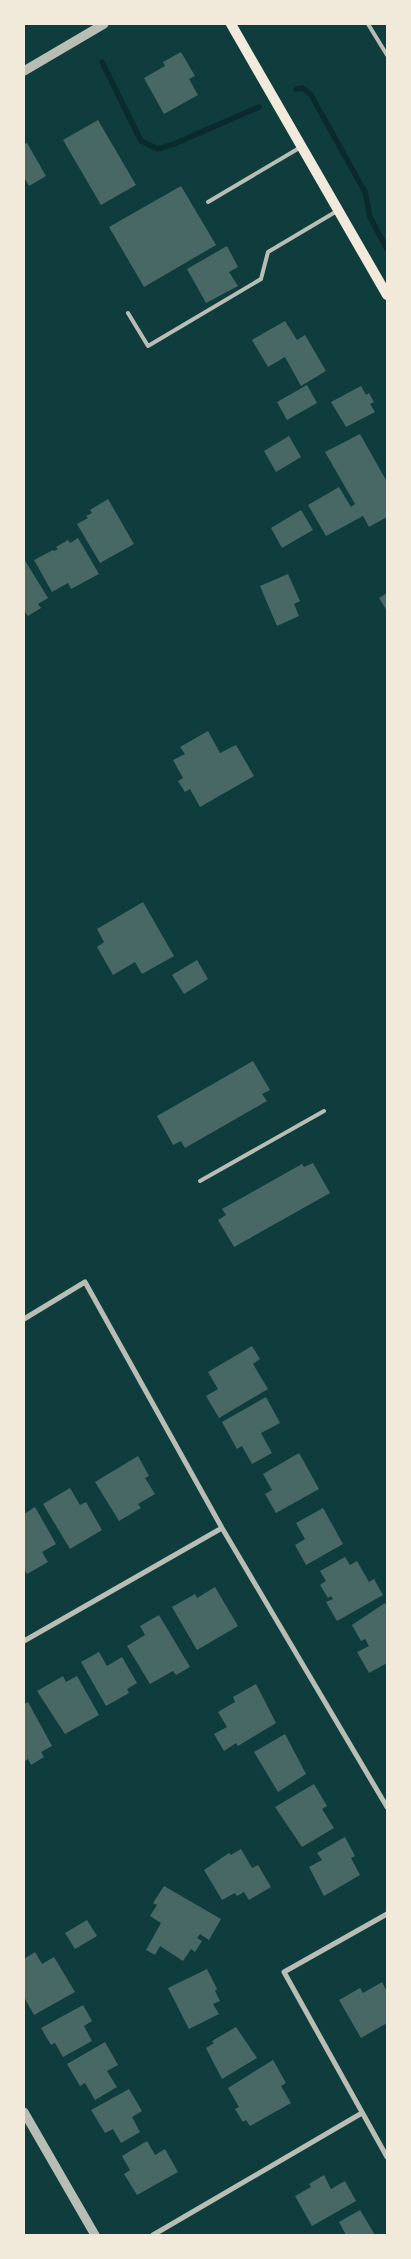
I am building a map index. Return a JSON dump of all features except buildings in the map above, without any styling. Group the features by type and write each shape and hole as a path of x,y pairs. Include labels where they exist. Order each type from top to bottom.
{"main road":[{"path":"231,24 387,294"}],"street":[{"path":"24,70 104,24"},
{"path":"24,1319 85,1282 222,1528 387,1807"},
{"path":"24,1640 222,1528"},
{"path":"387,1914 284,1972 387,2157"},
{"path":"24,2112 95,2235"},
{"path":"153,2235 362,2113"}],"lane":[{"path":"368,24 387,55"},
{"path":"208,202 303,146"},
{"path":"128,313 148,346 261,279 268,252 339,210"},
{"path":"200,1182 324,1111"}],"waterway":[{"path":"102,62 141,141 158,149 174,144 259,107"},
{"path":"296,89 303,88 311,95 365,192 370,217 387,249"}]}
